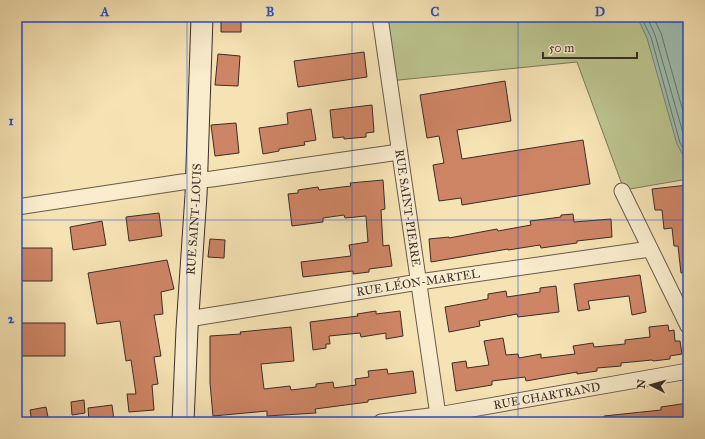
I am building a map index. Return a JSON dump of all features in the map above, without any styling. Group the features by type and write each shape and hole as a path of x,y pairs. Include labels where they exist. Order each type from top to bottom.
{"main road":[{"name":"RUE SAINT-LOUIS","path":"184,422 188,319 197,181 202,17"}],"street":[{"name":"RUE SAINT-PIERRE","path":"380,17 438,418"},
{"path":"17,207 182,182 399,152"},
{"path":"622,191 688,326"},
{"name":"RUE LÉON-MARTEL","path":"188,319 419,282 650,249"},
{"name":"RUE CHARTRAND","path":"381,422 438,418 688,371"}],"green space":[{"path":"383,17 643,17 688,158 688,179 624,190 577,62 389,81"}],"water":[{"path":"637,17 688,17 688,164 677,144 647,38"}],"building":[{"path":"221,17 241,17 241,32 221,32"},
{"path":"364,52 367,77 298,87 294,61"},
{"path":"218,54 240,56 238,86 215,85"},
{"path":"505,81 511,121 457,130 462,159 583,140 590,184 462,205 461,198 439,201 433,165 444,163 439,136 427,138 420,95"},
{"path":"372,105 374,132 366,133 366,137 344,139 344,137 333,138 330,110"},
{"path":"311,109 316,140 304,142 305,145 279,149 279,151 263,154 259,128 288,124 287,113"},
{"path":"236,123 239,153 215,156 211,125"},
{"path":"383,180 385,209 381,210 383,246 389,245 392,266 369,269 369,272 353,274 353,271 303,277 301,262 351,256 349,245 368,242 366,216 345,218 344,215 323,218 323,222 292,226 288,194 298,193 298,190 318,187 319,190 351,186 350,183"},
{"path":"688,185 688,272 681,273 678,246 674,246 672,228 664,229 662,210 655,210 652,189"},
{"path":"159,213 162,236 129,241 126,217"},
{"path":"573,214 574,222 611,219 612,237 577,241 577,243 541,248 540,245 508,249 431,262 429,239 449,238 497,229 498,231 531,225 530,221"},
{"path":"102,221 106,245 73,250 70,227"},
{"path":"210,239 225,240 224,258 208,257"},
{"path":"17,248 52,248 52,281 17,281"},
{"path":"167,260 174,289 161,292 163,314 154,315 161,356 154,357 158,384 152,385 154,410 129,412 127,394 136,394 131,360 126,361 120,321 97,324 88,273"},
{"path":"640,275 646,312 632,315 629,296 588,301 590,309 578,311 574,284"},
{"path":"556,286 559,312 518,317 517,314 479,321 480,326 449,332 445,307 488,299 488,294 506,291 507,297 540,292 540,288"},
{"path":"376,311 376,314 400,311 403,336 386,339 386,333 361,337 360,333 329,336 330,344 326,344 326,348 313,350 310,322 358,316 357,314"},
{"path":"17,323 65,323 65,356 17,356"},
{"path":"668,325 669,331 674,330 675,341 680,341 682,354 670,356 670,359 621,363 621,366 597,368 597,371 577,374 577,372 526,381 525,377 492,381 492,385 456,391 452,363 466,361 467,368 489,365 484,341 503,338 506,355 518,354 519,358 541,354 541,358 575,354 573,346 593,343 594,347 625,344 625,340 650,337 649,327"},
{"path":"291,327 294,361 261,364 264,389 290,386 291,390 316,387 316,384 333,382 334,388 356,385 355,379 369,377 368,371 387,369 388,374 413,371 416,393 368,400 368,402 315,409 316,413 267,416 267,411 213,416 210,383 210,336 241,334 240,332"},
{"path":"84,400 85,413 72,415 71,402"},
{"path":"688,403 688,422 604,422 604,416 661,410 661,407"},
{"path":"112,405 114,420 89,422 88,408"},
{"path":"46,407 49,422 32,422 30,410"}]}
